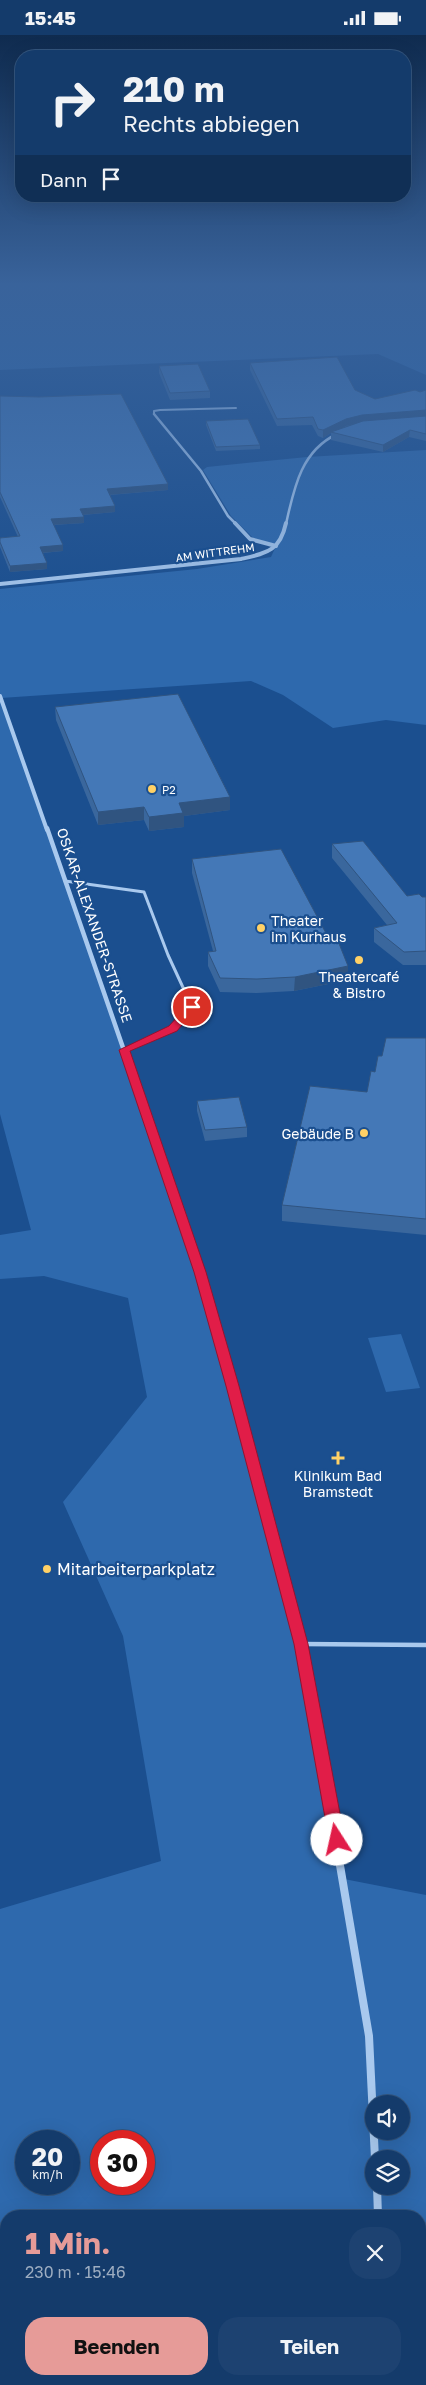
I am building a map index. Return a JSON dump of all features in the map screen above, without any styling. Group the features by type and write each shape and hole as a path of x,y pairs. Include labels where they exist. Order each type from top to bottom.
{"street":[{"name":"AM WITTREHM","path":"154,414 201,471 228,516 250,539 276,546"},
{"path":"276,546 283,537 307,457 324,438 343,432"},
{"name":"AM WITTREHM","path":"0,584 241,559 264,554 276,546"},
{"name":"OSKAR-ALEXANDER-STRASSE","path":"0,696 125,1050 200,1272 301,1644 344,1880 369,2036 375,2150"},
{"path":"377,2195 378,2210"}],"lane":[{"path":"154,414 154,411 160,410 236,408"},
{"path":"65,881 144,891 168,955 188,995 192,1007 173,1029 125,1050"},
{"path":"301,1644 426,1645"}],"shaded area":[{"path":"426,450 426,725 386,720 333,728 283,695 251,681 1,698 200,1272 301,1644 344,1879 426,1895 426,2210 0,2210 0,1909 161,1861 123,1636 63,1502 147,1397 128,1298 44,1276 0,1279 0,1235 31,1230 0,1114 0,589 197,569 271,557 276,546 253,538 231,516 203,470 207,467 307,457"},
{"path":"401,1334 420,1388 386,1392 368,1338"}],"building":[{"path":"0,396 122,396 168,484 107,489 115,506 80,509 84,517 51,519 63,545 40,547 47,563 10,566 0,538 20,536 0,492"},
{"path":"266,396 368,396 375,399 390,396 426,396 426,410 362,415 346,419 323,430 318,429 313,417 277,419"},
{"path":"426,416 426,434 410,430 383,445 331,432 363,421"},
{"path":"248,419 260,445 216,447 206,421"},
{"name":"P2","path":"178,694 230,797 179,803 183,813 149,817 144,807 98,812 55,707"},
{"path":"363,841 407,896 419,894 422,897 426,897 426,951 404,952 374,928 397,923 332,844"},
{"path":"281,849 328,937 336,936 348,966 295,977 220,978 208,952 216,951 192,859"},
{"name":"Gebäude B","path":"386,1038 426,1038 426,1219 282,1205 310,1086 367,1092 371,1071 375,1072 378,1056 382,1056"},
{"path":"239,1097 247,1127 205,1130 197,1101"}],"place":[{"name":"P2","path":"152,789"},
{"name":"Theater im Kurhaus","path":"261,928"},
{"name":"Theatercafé & Bistro","path":"359,960"},
{"name":"Gebäude B","path":"364,1133"},
{"name":"Klinikum Bad Bramstedt","path":"338,1458"},
{"name":"Mitarbeiterparkplatz","path":"47,1569"}],"route":[{"path":"192,1007 173,1029 125,1050 200,1272 232,1386 301,1644 337,1840"}]}
